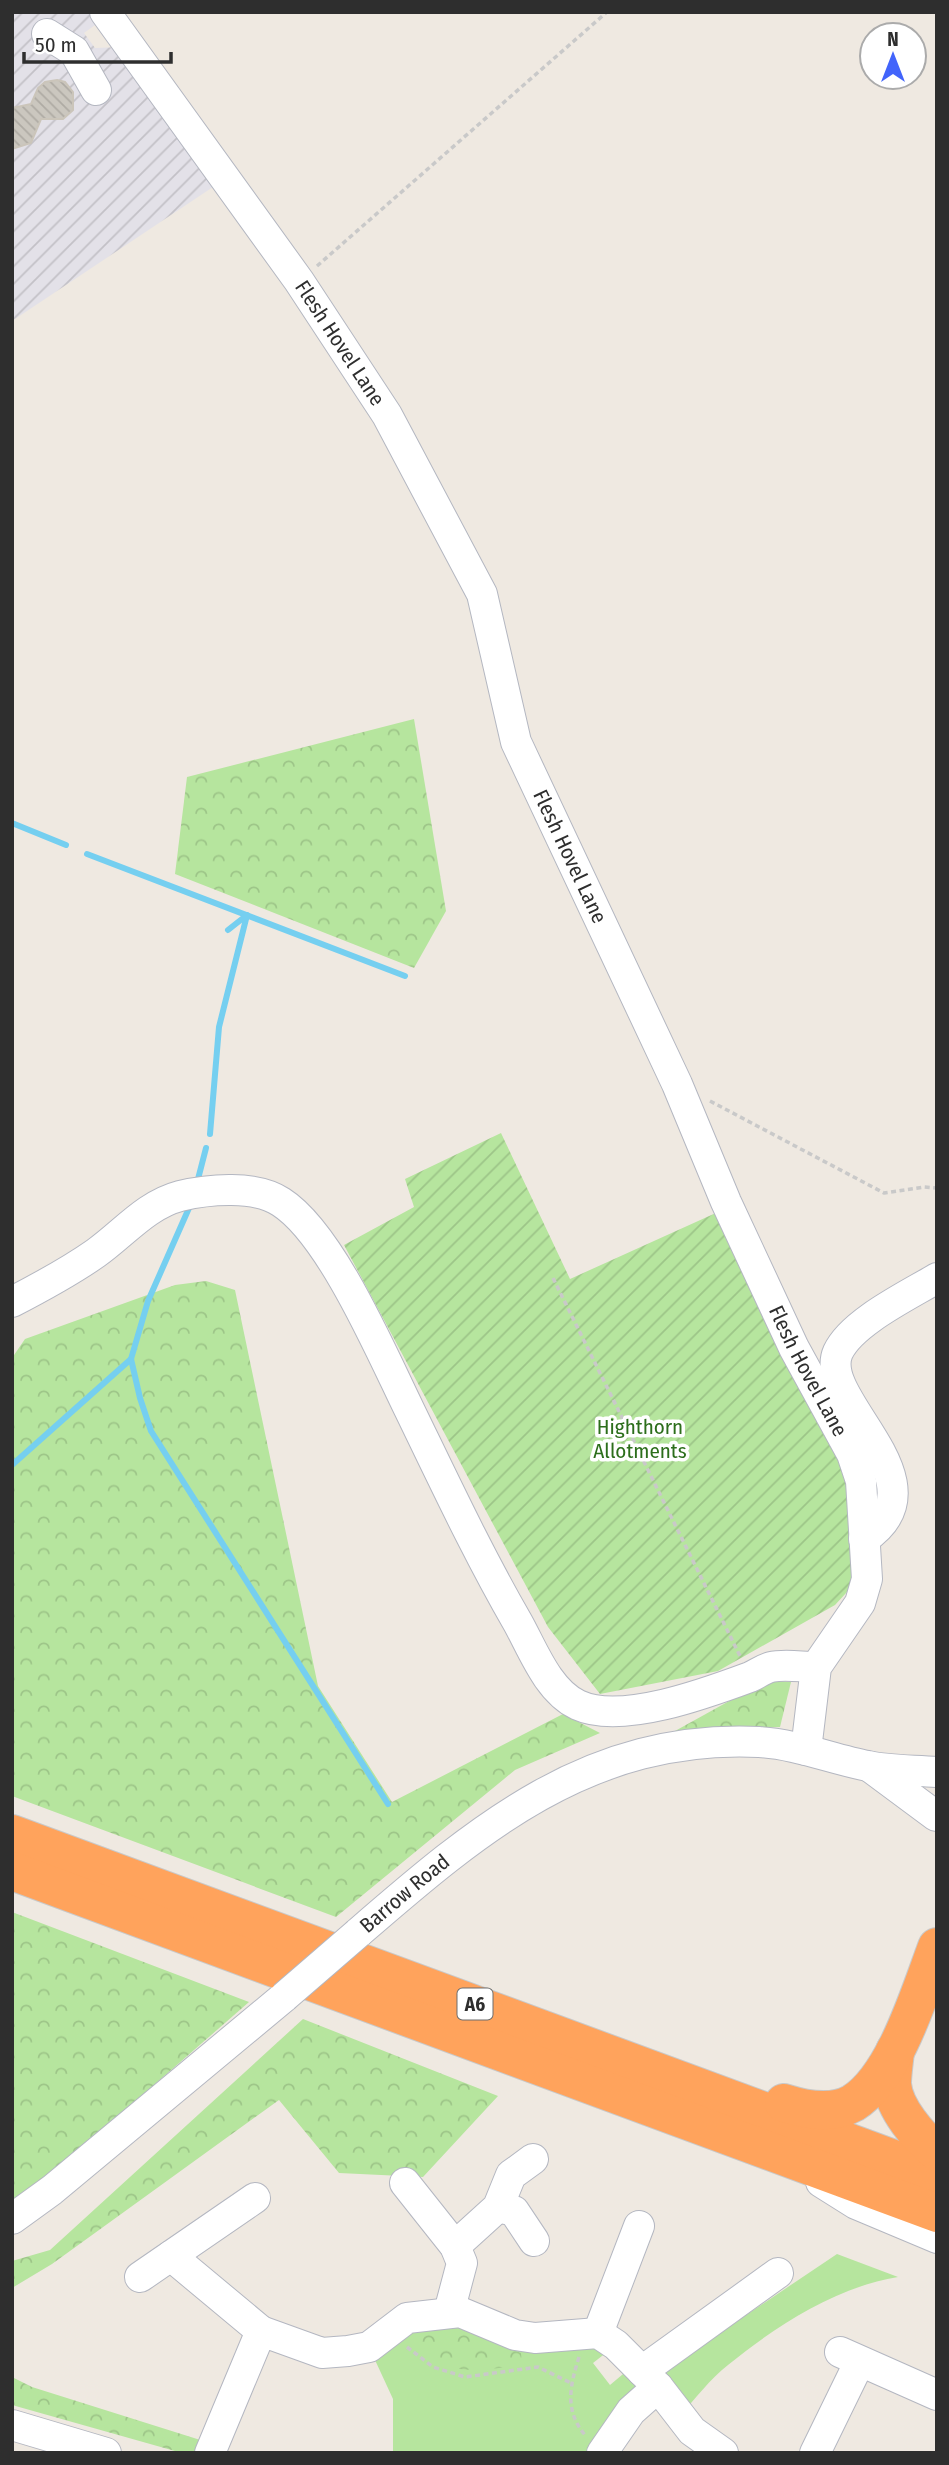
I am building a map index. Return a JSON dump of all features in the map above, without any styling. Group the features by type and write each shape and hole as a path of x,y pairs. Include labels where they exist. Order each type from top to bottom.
{"highway":[{"name":"A6","path":"12,1834 937,2175"},
{"name":"A6","path":"12,1871 937,2213"},
{"path":"12,1885 158,1924"},
{"path":"541,2028 814,2110 852,2103 869,2089 895,2051 937,1947"},
{"path":"895,2051 892,2087 904,2114 922,2140 937,2152"}],"street":[{"name":"Flesh Hovel Lane","path":"111,21 299,281 387,415 482,594 516,742 677,1083 726,1202 788,1336 852,1454 860,1481 866,1579 860,1603 816,1667 806,1750"},
{"path":"74,51 111,21"},
{"path":"47,34 74,51 96,90"},
{"path":"12,1302 65,1274 152,1208 179,1196 207,1191 249,1192 279,1200 304,1220 326,1250 375,1340 487,1569 550,1678 564,1695 579,1705 591,1708 630,1711 751,1677 771,1667 816,1667"},
{"path":"864,1539 879,1530 893,1512 896,1497 888,1462 842,1383 836,1367 837,1353 851,1334 937,1278"},
{"name":"Barrow Road","path":"12,2219 52,2190 472,1837 510,1811 590,1768 674,1746 760,1742 806,1750 870,1767 937,1772"},
{"name":"Barrow Road","path":"870,1767 936,1817"},
{"path":"936,1817 937,1791"},
{"path":"772,2151 856,2204 937,2238"},
{"path":"455,2246 498,2207 511,2175 533,2159"},
{"path":"405,2183 455,2246 462,2263 449,2312"},
{"path":"140,2277 255,2198"},
{"path":"498,2207 514,2211 534,2241"},
{"path":"598,2333 639,2226"},
{"path":"171,2256 261,2331 322,2353 369,2347 407,2318 449,2312 460,2312 514,2335 535,2338 598,2333 616,2345 650,2379 692,2431 723,2453"},
{"path":"603,2451 650,2379 778,2273"},
{"path":"210,2453 261,2331"},
{"path":"815,2453 860,2362 937,2395"},
{"path":"14,2424 106,2453"}],"path":[{"path":"299,281 607,12"},
{"path":"677,1083 884,1193 924,1187 937,1188"},
{"path":"553,1278 751,1677"},
{"path":"390,2329 416,2356 433,2367 465,2377 538,2367 571,2383"},
{"path":"598,2333 580,2353 569,2393 572,2412 583,2433 603,2451"}],"shaded area":[{"path":"12,12 97,12 102,20 84,33 95,48 121,47 219,183 12,321"}],"green space":[{"path":"414,719 446,911 414,968 175,874 187,777"},
{"name":"Highthorn Allotments","path":"501,1133 570,1279 718,1212 850,1481 859,1579 835,1605 718,1671 600,1694 548,1627 344,1245 414,1207 405,1179"},
{"path":"206,1281 235,1290 318,1686 392,1802 563,1714 600,1733 515,1770 336,1917 12,1796 12,1358 25,1339 175,1285"},
{"path":"767,1680 791,1682 780,1727 675,1731"},
{"path":"12,1912 249,2002 44,2181 12,2202"},
{"path":"303,2019 498,2096 423,2177 339,2173 279,2100 52,2264 12,2288 12,2261 50,2250"},
{"path":"837,2254 898,2277 852,2289 808,2310 766,2336 721,2371 680,2416 658,2387 602,2453 393,2453 393,2399 369,2347 407,2318 616,2345 593,2363 610,2385 635,2364 651,2379"},
{"path":"426,2330 467,2334 521,2353 522,2364 475,2370 445,2366 431,2360 420,2350 412,2337"},
{"path":"12,2377 32,2387 213,2444 212,2453 182,2453 12,2405"}],"building":[{"path":"45,82 65,82 73,92 73,110 63,119 41,119 31,143 12,149 12,108 31,104 38,88"}],"waterway":[{"path":"12,823 66,845"},
{"path":"87,854 405,976"},
{"path":"210,1134 219,1027 247,915 228,930"},
{"path":"197,1183 206,1148"},
{"path":"189,1208 148,1301 131,1359 151,1431 388,1804"},
{"path":"12,1465 131,1359"}]}
